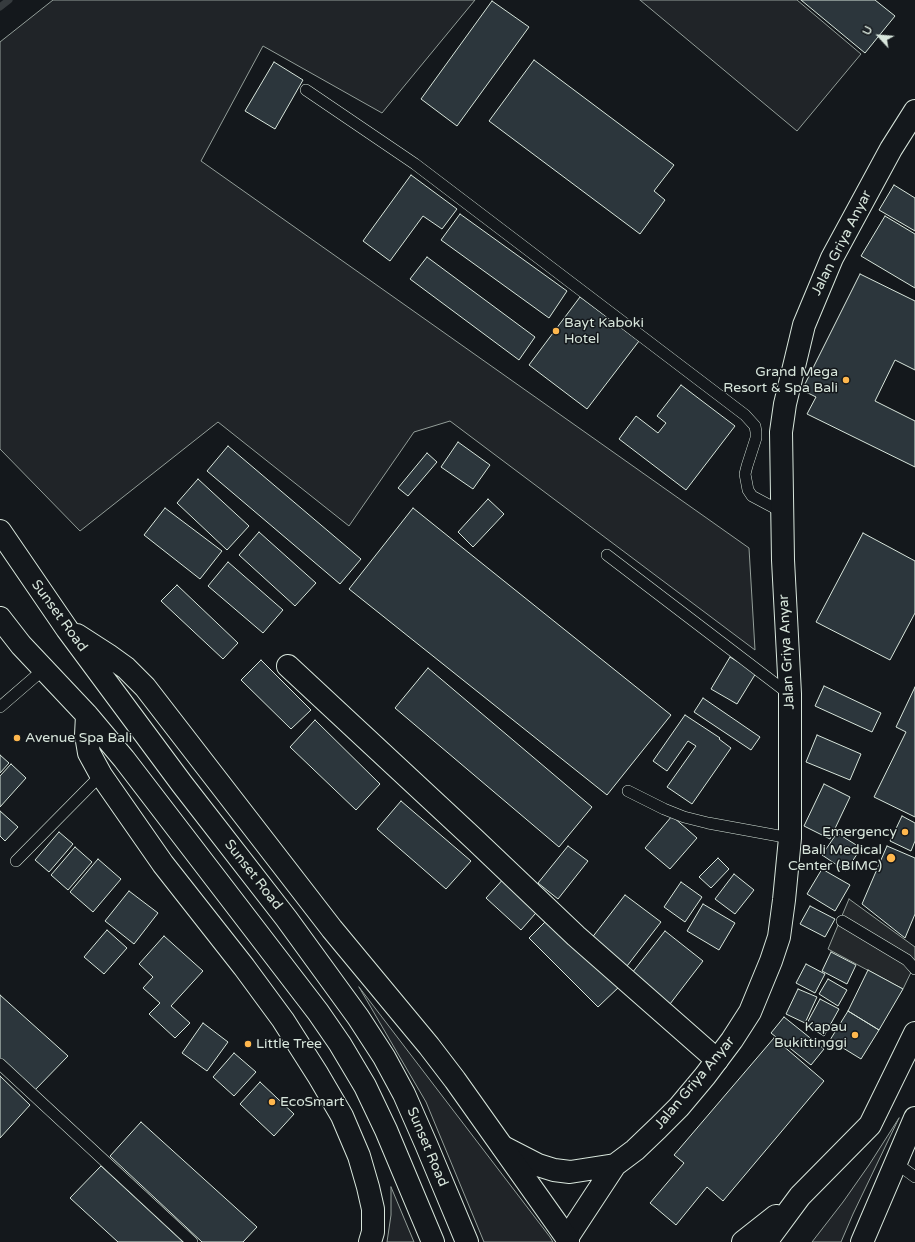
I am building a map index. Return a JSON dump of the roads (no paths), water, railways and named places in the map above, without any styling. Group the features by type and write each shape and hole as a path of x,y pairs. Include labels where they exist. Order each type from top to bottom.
{"main road":[{"name":"Jalan Griya Anyar","path":"568,1240 615,1165 635,1150 679,1107 732,1040 750,1012 771,961 780,930 790,838 790,694 783,560 781,432 785,404 804,325 832,258 891,149 915,111"},
{"name":"Sunset Road","path":"0,531 67,629 182,784 286,918 358,1017 384,1057 404,1094 467,1242"},
{"path":"0,618 21,645 87,715 124,759 318,1012 340,1044 365,1086 386,1130 433,1242"},
{"path":"67,629 126,668 145,687 332,929 429,1046 455,1080 568,1240"},
{"path":"288,666 576,936 717,1060"},
{"path":"87,715 86,735 89,753 101,775 163,864 249,973 283,1020 318,1074 342,1116 360,1156 373,1209 373,1232 370,1242"},
{"path":"743,1242 800,1196 870,1125 915,1032"},
{"path":"862,1242 915,1118"},
{"name":"Jalan Griya Anyar","path":"503,1147 538,1165 554,1170 570,1172 615,1165"},
{"path":"766,1242 800,1196"}],"lane":[{"path":"306,90 415,164 745,415 755,426 756,432 756,438 745,474 748,490 752,496 782,512"},
{"path":"607,555 790,694"},
{"path":"0,707 44,669"},
{"path":"16,862 101,775"},
{"path":"628,791 684,817 708,823 790,838"},
{"path":"842,921 907,960 915,969"},
{"path":"0,1064 192,1242"},
{"path":"896,1163 915,1177"}],"waterway":[{"path":"0,7 9,0"}],"place":[{"name":"Bayt Kaboki Hotel","path":"556,331"},
{"name":"Grand Mega Resort & Spa Bali","path":"846,380"},
{"name":"Avenue Spa Bali","path":"17,738"},
{"name":"Emergency","path":"905,832"},
{"name":"Bali Medical Center (BIMC)","path":"891,858"},
{"name":"Kapau Bukittinggi","path":"855,1035"},
{"name":"Little Tree","path":"248,1044"},
{"name":"EcoSmart","path":"272,1102"}]}
